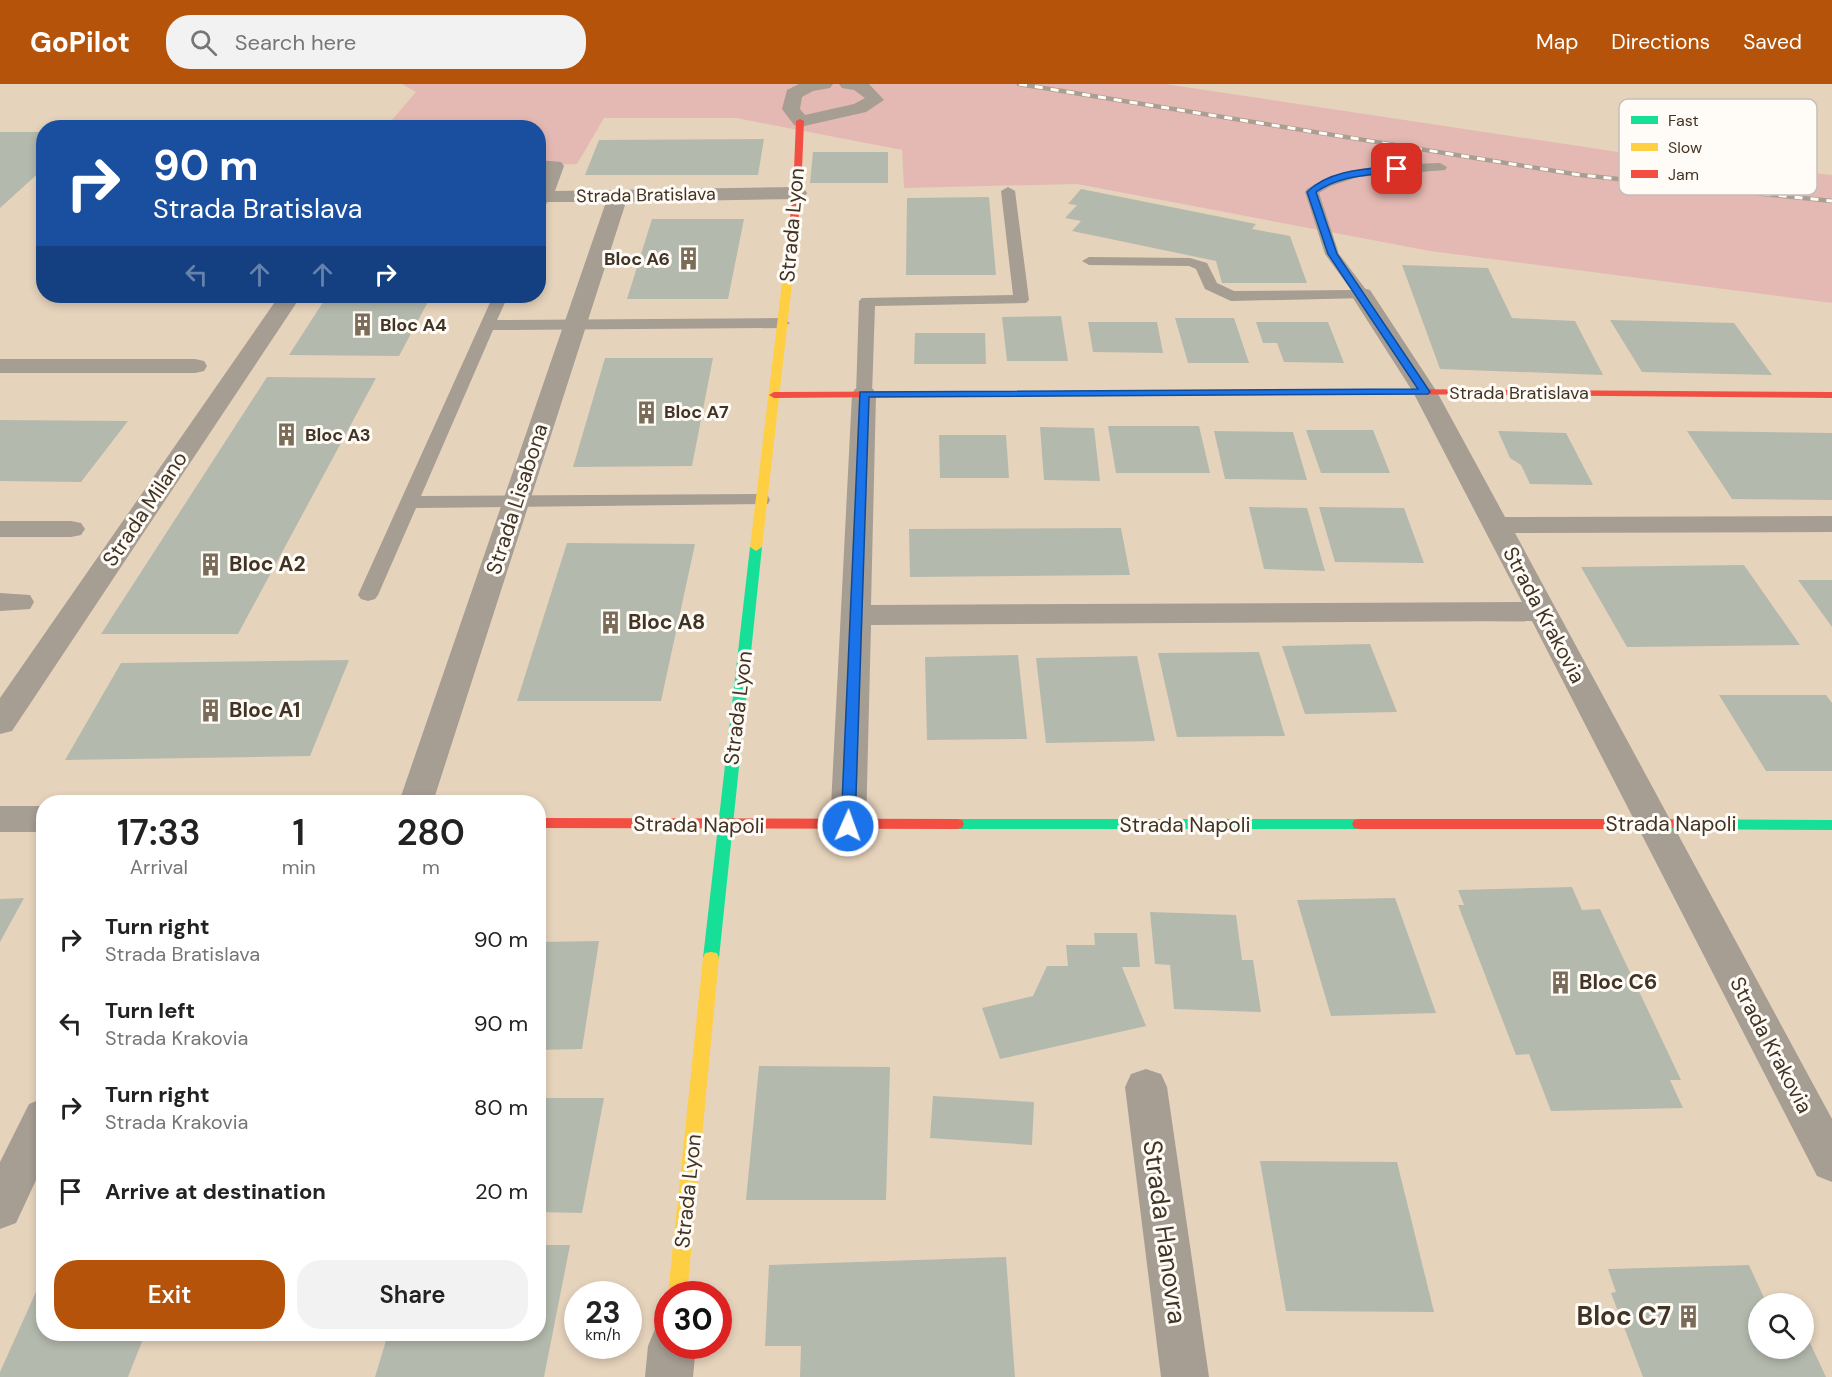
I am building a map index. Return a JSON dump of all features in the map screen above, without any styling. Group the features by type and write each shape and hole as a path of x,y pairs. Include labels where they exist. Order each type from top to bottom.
{"street":[{"path":"824,84 809,86 793,94 790,109 800,121 860,108 875,100 871,93 858,85 848,84"},
{"name":"Strada Lyon","path":"678,1281 724,825 797,193 800,121"},
{"name":"Strada Bratislava","path":"546,166 554,166 546,188"},
{"name":"Strada Bratislava","path":"546,202 618,196 797,193"},
{"name":"Strada Lisabona","path":"418,795 618,196"},
{"name":"Strada Krakovia","path":"1362,295 1425,392 1655,823 1832,1162"},
{"name":"Strada Milano","path":"0,723 285,303"},
{"path":"0,366 195,366"},
{"name":"Strada Bratislava","path":"774,395 1425,392 1832,395"},
{"path":"848,826 864,394"},
{"path":"1496,525 1832,524"},
{"path":"0,529 70,529"},
{"path":"856,615 1542,611"},
{"path":"0,819 36,819"},
{"name":"Strada Napoli","path":"546,823 848,826 1655,823 1832,825"},
{"name":"Strada Hanovra","path":"1146,1087 1185,1377"},
{"path":"0,1208 36,1134"},
{"path":"669,1377 671,1359"}],"lane":[{"name":"Strada Krakovia","path":"1362,295 1332,254 1311,192 1322,184 1356,172 1440,167"},
{"path":"864,394 867,301 1022,300 1008,191"},
{"path":"1089,261 1190,262 1202,266 1210,286 1231,296 1362,295"},
{"path":"368,595 497,303"},
{"path":"487,325 782,323"},
{"path":"409,502 761,500"}],"shaded area":[{"path":"402,84 1165,84 1619,152 1619,195 1817,195 1817,173 1832,175 1832,303 1430,251 1077,184 904,188 902,150 736,118 604,118 577,164 546,165 546,120 392,120 416,92"}],"building":[{"path":"0,132 36,132 36,175 0,208"},
{"path":"764,139 758,175 585,175 599,140"},
{"path":"813,152 888,152 888,183 810,183"},
{"path":"1081,189 1256,224 1252,229 1290,236 1307,283 1222,283 1216,261 1072,231 1081,221 1065,218 1077,205 1068,204"},
{"path":"989,197 996,275 906,275 907,198"},
{"name":"Bloc A6","path":"652,219 744,219 728,299 627,299"},
{"path":"1402,265 1488,268 1512,318 1575,321 1603,375 1440,369"},
{"name":"Bloc A4","path":"322,303 427,303 399,356 289,355"},
{"path":"1061,316 1068,361 1007,361 1002,317"},
{"path":"1175,318 1234,318 1249,363 1188,363"},
{"path":"1610,320 1734,323 1772,375 1642,372"},
{"path":"1088,322 1157,322 1163,353 1093,352"},
{"path":"1256,322 1328,322 1344,363 1284,362 1277,343 1263,343"},
{"path":"915,333 985,333 986,364 914,364"},
{"name":"Bloc A7","path":"605,358 713,358 692,466 573,467"},
{"path":"267,377 376,378 238,634 101,634"},
{"path":"0,420 128,421 81,482 0,481"},
{"path":"1108,426 1199,426 1210,473 1116,473"},
{"path":"1040,427 1094,428 1100,481 1044,480"},
{"path":"1306,430 1373,430 1390,473 1321,473"},
{"path":"1214,431 1293,432 1307,480 1225,479"},
{"path":"1498,431 1566,433 1593,485 1530,484 1521,465 1510,458"},
{"path":"1687,431 1832,433 1832,500 1732,499"},
{"path":"939,435 1006,435 1009,478 940,478"},
{"path":"1249,507 1307,508 1325,571 1264,569"},
{"path":"1319,507 1404,508 1424,563 1335,562"},
{"path":"1121,528 1130,575 910,577 909,529"},
{"name":"Bloc A8","path":"567,543 695,544 661,701 517,701"},
{"path":"1744,565 1800,645 1627,647 1581,567"},
{"path":"1798,580 1832,580 1832,627"},
{"path":"1370,644 1397,712 1305,714 1282,646"},
{"path":"1259,652 1285,736 1177,737 1158,653"},
{"path":"1018,655 1027,739 927,740 925,657"},
{"path":"1137,656 1155,741 1046,743 1036,658"},
{"name":"Bloc A1","path":"349,660 310,756 65,760 121,663"},
{"path":"1719,695 1826,695 1832,703 1832,771 1766,771"},
{"name":"Bloc C6","path":"1572,887 1582,910 1600,909 1681,1080 1670,1080 1683,1108 1551,1111 1529,1054 1516,1055 1458,905 1464,905 1458,890"},
{"path":"24,898 0,942 0,899"},
{"path":"1395,898 1436,1013 1331,1016 1297,900"},
{"path":"1150,912 1236,915 1242,960 1253,960 1261,1012 1174,1009 1170,965 1155,964"},
{"path":"1094,933 1137,933 1140,967 1122,967 1146,1026 1000,1059 982,1008 1033,996 1047,966 1068,966 1066,945 1095,945"},
{"path":"599,941 582,1049 546,1050 546,942"},
{"path":"759,1066 890,1067 886,1200 746,1200"},
{"path":"933,1096 1034,1102 1032,1145 930,1138"},
{"path":"546,1098 604,1098 582,1213 546,1212"},
{"path":"1260,1161 1397,1162 1434,1312 1286,1311"},
{"path":"546,1245 570,1245 544,1377 375,1377 386,1341 546,1341"},
{"path":"1006,1257 1015,1377 800,1377 801,1346 765,1346 769,1265"},
{"name":"Bloc C7","path":"1749,1265 1762,1293 1748,1293 1748,1359 1814,1359 1814,1351 1826,1377 1643,1377 1611,1293 1616,1292 1608,1269"},
{"path":"36,1292 36,1341 142,1341 128,1377 0,1377 0,1372"}],"railway":[{"path":"1019,84 1580,175 1619,179"},
{"path":"1774,195 1832,201"}],"traffic: fast":[{"path":"711,958 756,547"},
{"path":"957,824 1359,824"},
{"path":"1668,824 1832,825"}],"traffic: slow":[{"path":"756,547 788,275"},
{"path":"1026,394 1392,392"},
{"path":"678,1281 711,958"}],"traffic: jam":[{"path":"788,275 797,193 800,121"},
{"path":"1392,392 1832,395"},
{"path":"774,395 1026,394"},
{"path":"546,823 957,824"},
{"path":"1359,824 1668,824"}],"place":[{"name":"Bloc A6","path":"688,259"},
{"name":"Bloc A4","path":"362,325"},
{"name":"Bloc A7","path":"646,412"},
{"name":"Bloc A3","path":"287,435"},
{"name":"Bloc A2","path":"211,564"},
{"name":"Bloc A8","path":"610,622"},
{"name":"Bloc A1","path":"211,710"},
{"name":"Bloc C6","path":"1561,982"},
{"name":"Bloc C7","path":"1689,1316"}],"route":[{"path":"848,826 864,394 1425,392 1362,295 1332,254 1311,192 1322,184 1356,172 1397,169"}]}
